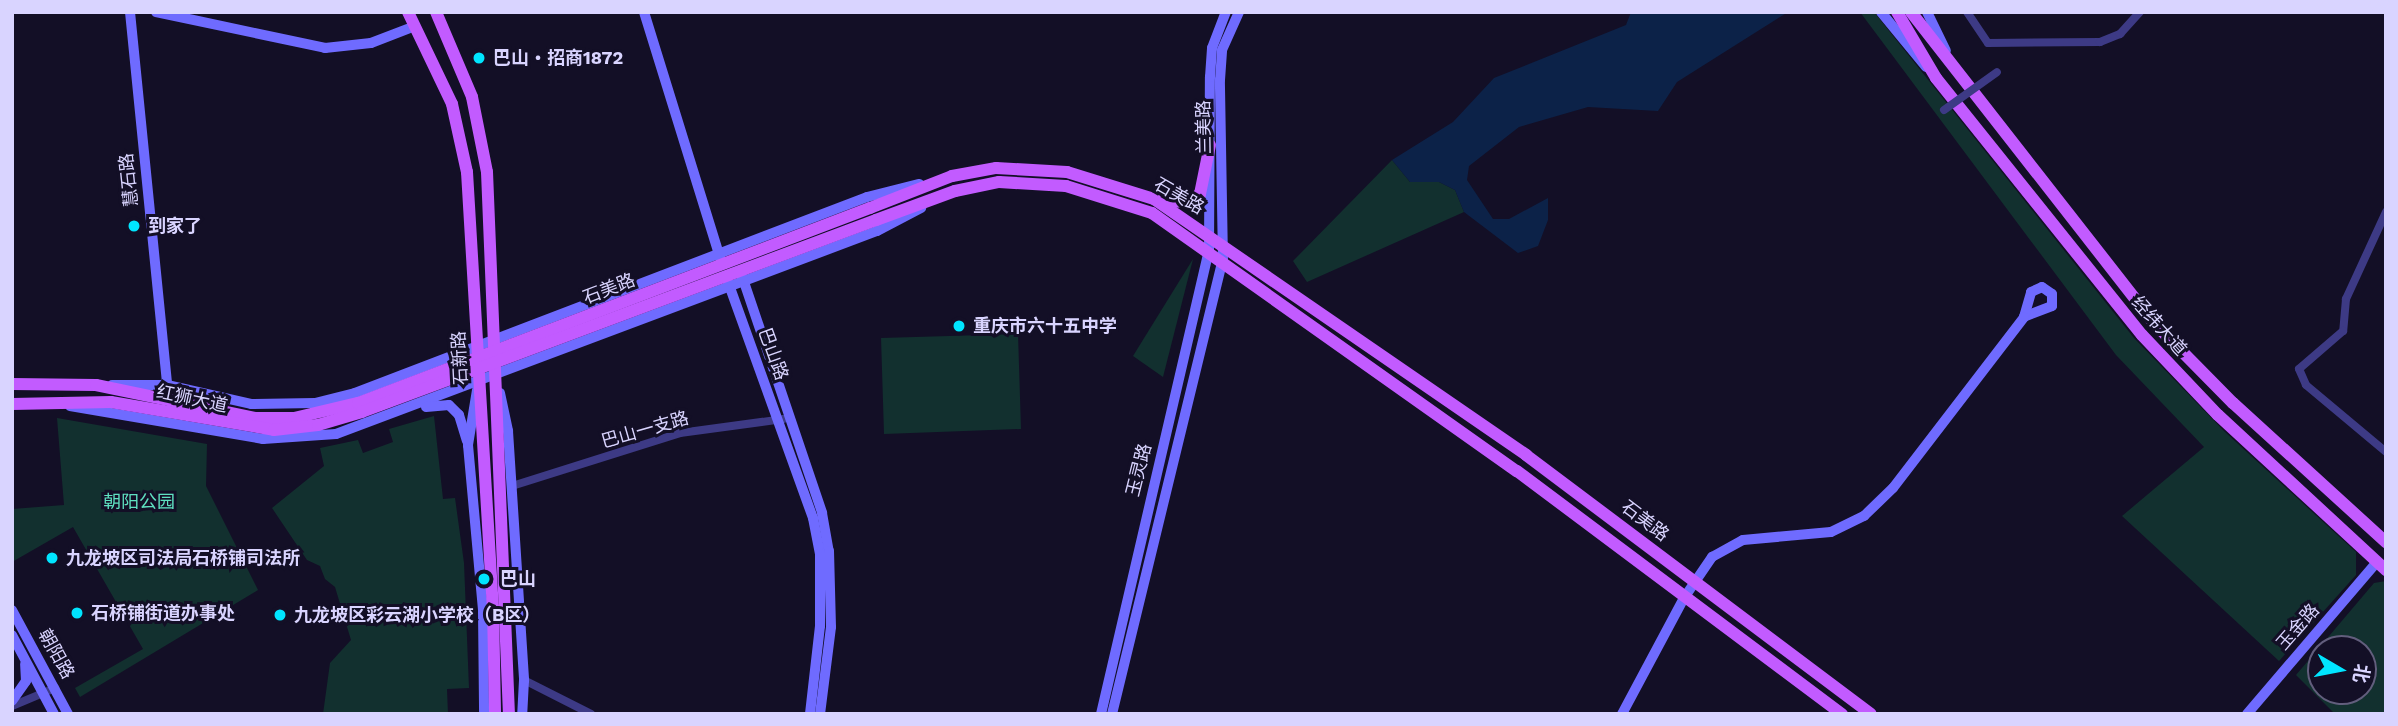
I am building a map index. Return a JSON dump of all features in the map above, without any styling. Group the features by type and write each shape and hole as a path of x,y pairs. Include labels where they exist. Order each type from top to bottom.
{"main road":[{"name":"石新路","path":"408,12 442,79 464,149 494,607 495,714"},
{"name":"经纬大道","path":"1897,12 1936,78 2141,335 2218,415 2381,566"},
{"name":"经纬大道","path":"1911,12 2152,322 2232,403 2386,542"},
{"name":"石新路","path":"438,13 472,97 484,146 495,340 509,714"},
{"path":"1154,200 1182,203 1200,194 1210,145"},
{"name":"石美路","path":"873,214 952,176 996,168 1067,172 1154,200 1211,235 1526,454 1871,714"},
{"name":"石美路","path":"360,407 873,214 955,191 999,182 1039,182 1096,193 1152,213 1209,250 1517,471 1842,714"},
{"path":"12,377 71,383"},
{"name":"红狮大道","path":"12,384 96,385 255,418 294,418 360,407"},
{"name":"红狮大道","path":"12,404 39,401 135,405 274,430 318,425 360,407"}],"street":[{"name":"慧石路","path":"130,12 167,385"},
{"path":"156,12 325,48 371,43 415,26"},
{"name":"巴山路","path":"644,12 730,286 822,513 829,551 831,626 820,714"},
{"name":"兰美路","path":"1211,235 1212,48 1226,12"},
{"name":"兰美路","path":"1224,245 1220,80 1223,50 1239,12"},
{"name":"经纬大道","path":"1881,12 1936,78"},
{"name":"经纬大道","path":"1927,12 1957,72"},
{"path":"1967,12 1987,43 2100,42 2120,34 2140,12"},
{"path":"1944,110 1997,72"},
{"path":"96,385 167,385 251,404 315,403 495,340 867,197 952,176"},
{"path":"39,401 263,439 336,434 396,414 495,373 877,231 955,191"},
{"path":"2386,212 2346,299 2343,331 2299,369 2306,385 2386,452"},
{"name":"玉灵路","path":"1112,714 1108,691 1211,235"},
{"name":"玉灵路","path":"1101,714 1184,418 1223,260 1224,245"},
{"name":"巴山路","path":"732,248 813,518 820,554 820,626 810,714"},
{"path":"1622,714 1694,580 1712,557 1743,540 1831,532 1864,516 1893,488 2024,317"},
{"path":"495,373 508,431 524,680 522,714"},
{"path":"468,445 479,380"},
{"path":"396,414 449,405 459,415 468,445 484,611 484,714"},
{"name":"巴山一支路","path":"512,486 680,433 784,419"},
{"name":"玉金路","path":"2247,714 2381,566"},
{"name":"朝阳路","path":"12,610 49,690 54,714"},
{"name":"朝阳路","path":"12,635 68,714"},
{"path":"12,703 26,681 23,654"},
{"path":"524,680 591,714"},
{"path":"12,703 49,690"}],"green space":[{"path":"1860,12 1874,12 2134,338 2224,431 2356,552 2356,575 2279,661 2122,516 2204,447 2116,355"},
{"path":"1392,160 1410,182 1439,182 1455,190 1464,212 1307,282 1293,261"},
{"path":"1193,259 1163,377 1133,356"},
{"path":"1018,334 1021,429 884,434 881,338"},
{"path":"434,416 443,499 455,498 464,563 469,688 447,689 448,714 323,714 330,663 351,640 335,587 325,579 320,566 307,560 272,508 324,466 320,448 358,440 363,453 393,442 389,429"},
{"name":"朝阳公园","path":"57,418 207,444 206,486 258,590 80,697 75,688 143,649 73,527 12,562 12,509 64,505"},
{"path":"2386,581 2386,714 2335,714 2326,705 2377,705 2377,635 2330,635 2374,583"},
{"path":"2307,662 2307,686 2296,675"}],"water":[{"path":"1631,12 1788,12 1677,82 1658,111 1588,107 1519,127 1469,166 1467,180 1493,219 1509,219 1548,198 1548,220 1538,246 1518,253 1464,212 1455,190 1439,182 1410,182 1392,160 1453,122 1494,78 1626,25"}],"place":[{"name":"巴山‧招商1872","path":"479,58"},
{"name":"到家了","path":"134,226"},
{"name":"重庆市六十五中学","path":"959,326"},
{"name":"九龙坡区司法局石桥铺司法所","path":"52,558"},
{"name":"巴山","path":"484,579"},
{"name":"石桥铺街道办事处","path":"77,613"},
{"name":"九龙坡区彩云湖小学校（B区）","path":"280,615"}]}
